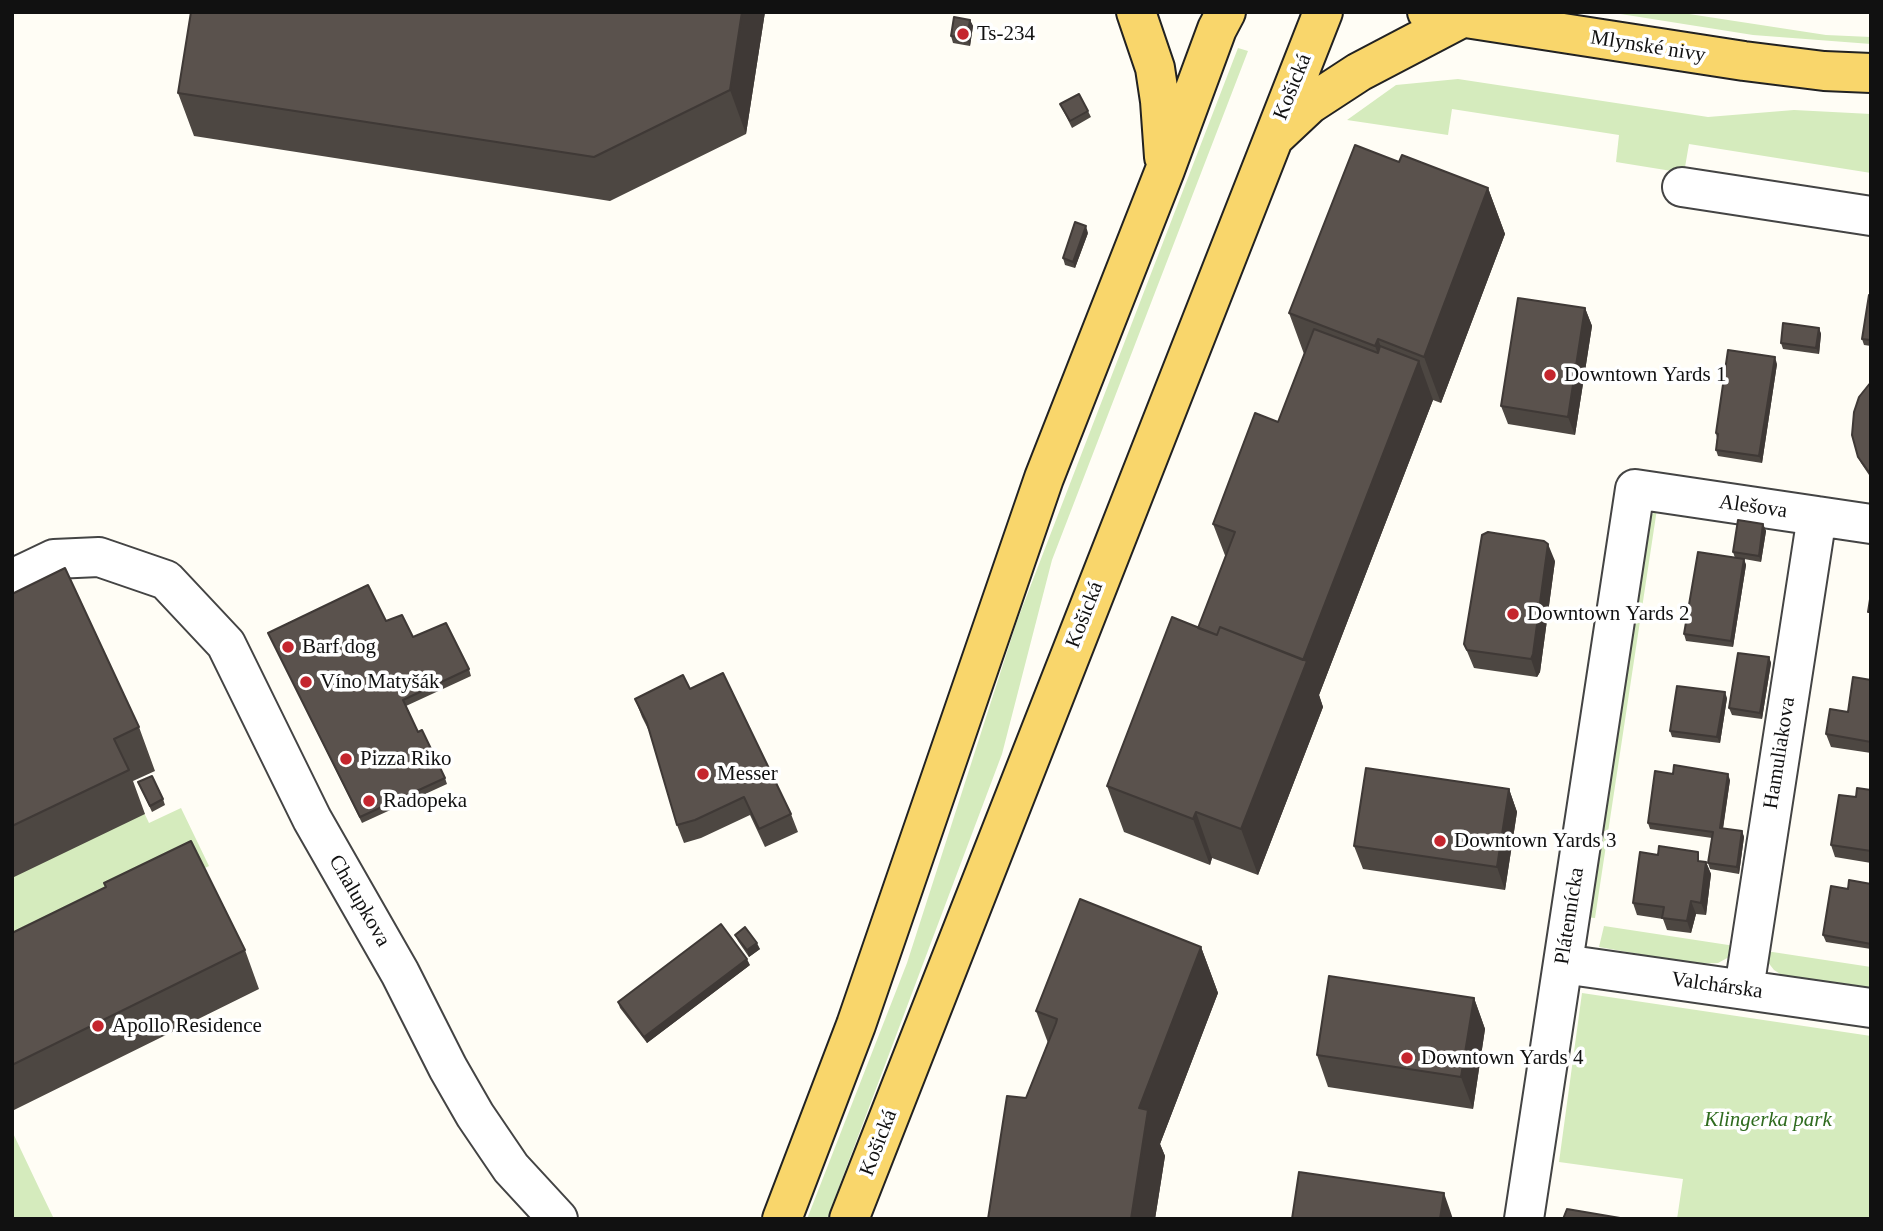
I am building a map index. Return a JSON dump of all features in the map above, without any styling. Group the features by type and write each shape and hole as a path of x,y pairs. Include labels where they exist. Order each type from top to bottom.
{"main road":[{"path":"1136,12 1155,68 1165,170"},
{"path":"782,1219 856,1026 1044,478 1165,170 1217,29 1226,12"},
{"name":"Košická","path":"849,1219 1323,12"},
{"path":"1271,141 1310,104 1444,15"},
{"name":"Mlynské nivy","path":"1444,15 1744,61 1824,71 1871,73"}],"street":[{"path":"1682,187 1871,216"},
{"name":"Alešova","path":"1635,489 1871,524"},
{"name":"Plátennícka","path":"1524,1219 1635,489"},
{"name":"Hamuliakova","path":"1744,989 1817,516"},
{"name":"Chalupkova","path":"12,579 54,559 99,557 166,580 226,644 312,819 400,973 475,1115 511,1167 558,1219"},
{"name":"Valchárska","path":"1563,964 1871,1009"}],"green space":[{"path":"1608,12 1676,12 1826,35 1871,37 1871,44 1753,35"},
{"path":"1238,48 1248,51 1052,560 1002,754 827,1219 807,1219 907,963 1017,621"},
{"path":"1458,79 1708,117 1794,110 1871,114 1871,173 1689,144 1684,173 1616,162 1619,135 1452,109 1448,135 1347,120 1396,85"},
{"path":"1657,509 1595,918 1584,917 1645,523"},
{"path":"128,779 149,823 181,808 209,866 12,964 12,834"},
{"path":"1604,926 1735,946 1731,956 1718,963 1695,964 1599,947"},
{"path":"1766,951 1871,967 1871,990 1785,977 1767,961"},
{"name":"Klingerka park","path":"1582,993 1871,1036 1871,1219 1677,1219 1683,1179 1559,1162"},
{"path":"12,1131 39,1188 54,1219 12,1219"}],"building":[{"path":"191,12 742,12 730,90 594,157 178,93"},
{"path":"954,17 970,20 967,39 951,36"},
{"path":"1079,94 1088,111 1070,121 1060,104"},
{"path":"1355,145 1399,162 1402,155 1488,188 1424,357 1378,339 1375,346 1289,313"},
{"path":"1075,222 1086,226 1073,262 1063,258"},
{"path":"1871,295 1871,340 1862,339"},
{"name":"Downtown Yards 1","path":"1518,298 1585,308 1568,417 1501,406"},
{"path":"1783,323 1819,328 1816,348 1781,343"},
{"path":"1314,329 1378,353 1380,346 1419,361 1303,660 1220,627 1217,635 1198,628 1235,532 1213,524 1255,413 1278,422"},
{"path":"1728,350 1775,357 1759,456 1716,450"},
{"path":"1871,382 1871,475 1858,457 1852,435 1854,412 1859,397"},
{"path":"1738,520 1763,524 1759,556 1733,552"},
{"name":"Downtown Yards 2","path":"1488,532 1544,541 1548,544 1531,659 1467,650 1464,644 1482,535"},
{"path":"1698,552 1744,559 1731,641 1684,634"},
{"path":"65,568 139,727 114,739 129,770 12,826 12,594"},
{"path":"368,585 386,621 402,615 413,637 446,623 469,669 403,700 418,732 422,730 445,778 360,817 268,633"},
{"path":"1172,617 1217,635 1220,627 1307,661 1241,829 1196,812 1193,819 1107,786"},
{"path":"1738,653 1769,657 1760,713 1729,708"},
{"path":"723,673 791,814 759,829 744,797 695,820 677,825 647,723 635,699 683,675 690,689"},
{"path":"1853,677 1871,680 1871,742 1826,734 1830,709 1848,712"},
{"path":"1677,686 1725,692 1717,737 1670,731"},
{"path":"1674,765 1728,774 1720,828 1742,831 1737,867 1708,863 1713,832 1648,823 1655,771 1673,774"},
{"name":"Downtown Yards 3","path":"1366,768 1509,789 1497,867 1354,846"},
{"path":"152,776 163,799 150,806 138,782"},
{"path":"1857,788 1871,790 1871,851 1831,845 1839,795 1856,797"},
{"name":"Apollo Residence","path":"191,841 245,950 12,1065 12,933 106,887 104,883"},
{"path":"1659,846 1698,852 1698,861 1706,862 1701,903 1691,901 1687,921 1662,918 1664,907 1633,903 1640,852 1658,855"},
{"path":"1849,880 1871,884 1871,944 1823,935 1831,886 1848,889"},
{"path":"1080,899 1201,947 1139,1108 1148,1110 1131,1219 988,1219 1007,1096 1026,1098 1056,1023 1057,1019 1036,1011"},
{"path":"721,924 747,959 644,1037 618,1002"},
{"path":"745,927 757,943 747,950 735,935"},
{"path":"1329,976 1474,998 1461,1077 1317,1055"},
{"path":"1299,1172 1444,1193 1440,1219 1292,1219"},
{"path":"1567,1209 1626,1219 1563,1219"}],"place":[{"name":"Ts-234","path":"963,34"},
{"name":"Downtown Yards 1","path":"1550,375"},
{"name":"Downtown Yards 2","path":"1513,614"},
{"name":"Barf dog","path":"288,647"},
{"name":"Víno Matyšák","path":"306,682"},
{"name":"Pizza Riko","path":"346,759"},
{"name":"Messer","path":"703,774"},
{"name":"Radopeka","path":"369,801"},
{"name":"Downtown Yards 3","path":"1440,841"},
{"name":"Apollo Residence","path":"98,1026"},
{"name":"Downtown Yards 4","path":"1407,1058"}]}
